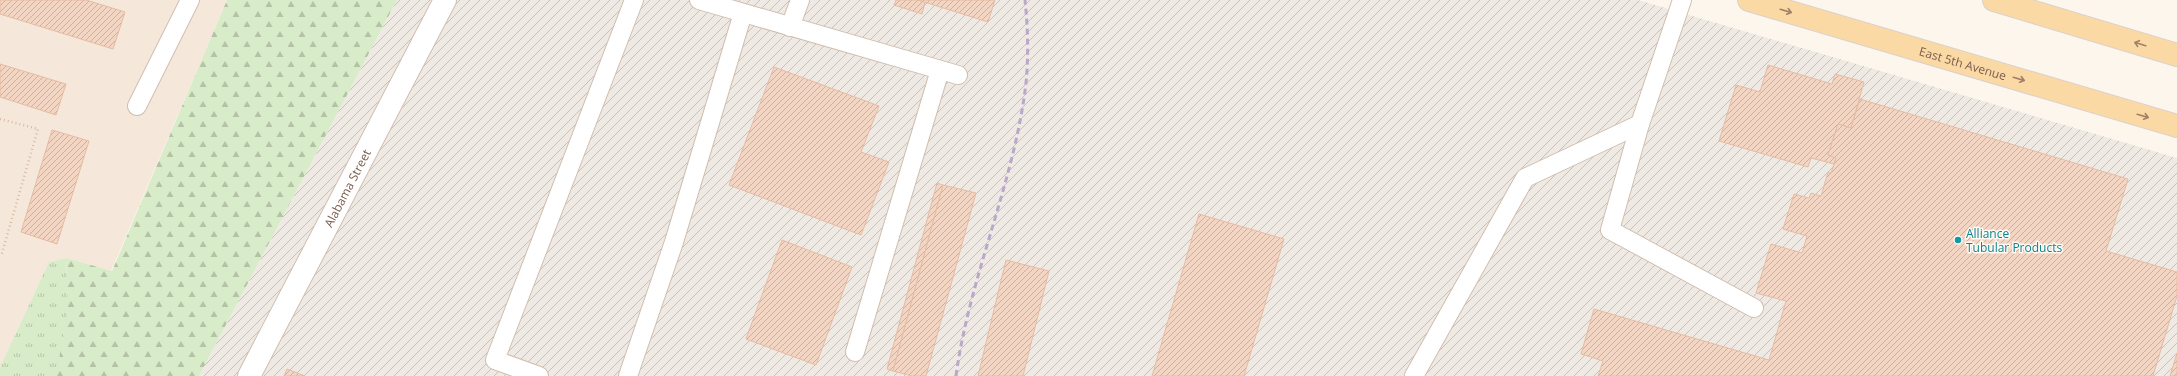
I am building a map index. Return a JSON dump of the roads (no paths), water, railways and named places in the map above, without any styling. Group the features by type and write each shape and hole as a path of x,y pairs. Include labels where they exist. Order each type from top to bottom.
{"main road":[{"name":"East 5th Avenue","path":"1749,0 2176,121"},
{"path":"1994,0 2177,55"}],"street":[{"name":"Alabama Street","path":"249,376 445,0"}],"lane":[{"path":"137,106 190,0"},
{"path":"539,376 496,368 634,0"},
{"path":"699,0 958,75"},
{"path":"790,27 800,0"},
{"path":"1682,0 1640,124 1610,230 1754,308"},
{"path":"628,376 674,242 743,13"},
{"path":"855,352 940,70"},
{"path":"1414,376 1525,178 1640,124"}],"railway":[{"path":"956,376 970,304 1011,163 1019,127 1025,91 1028,57 1025,0"}],"place":[{"name":"Alliance Tubular Products","path":"1958,240"}]}
